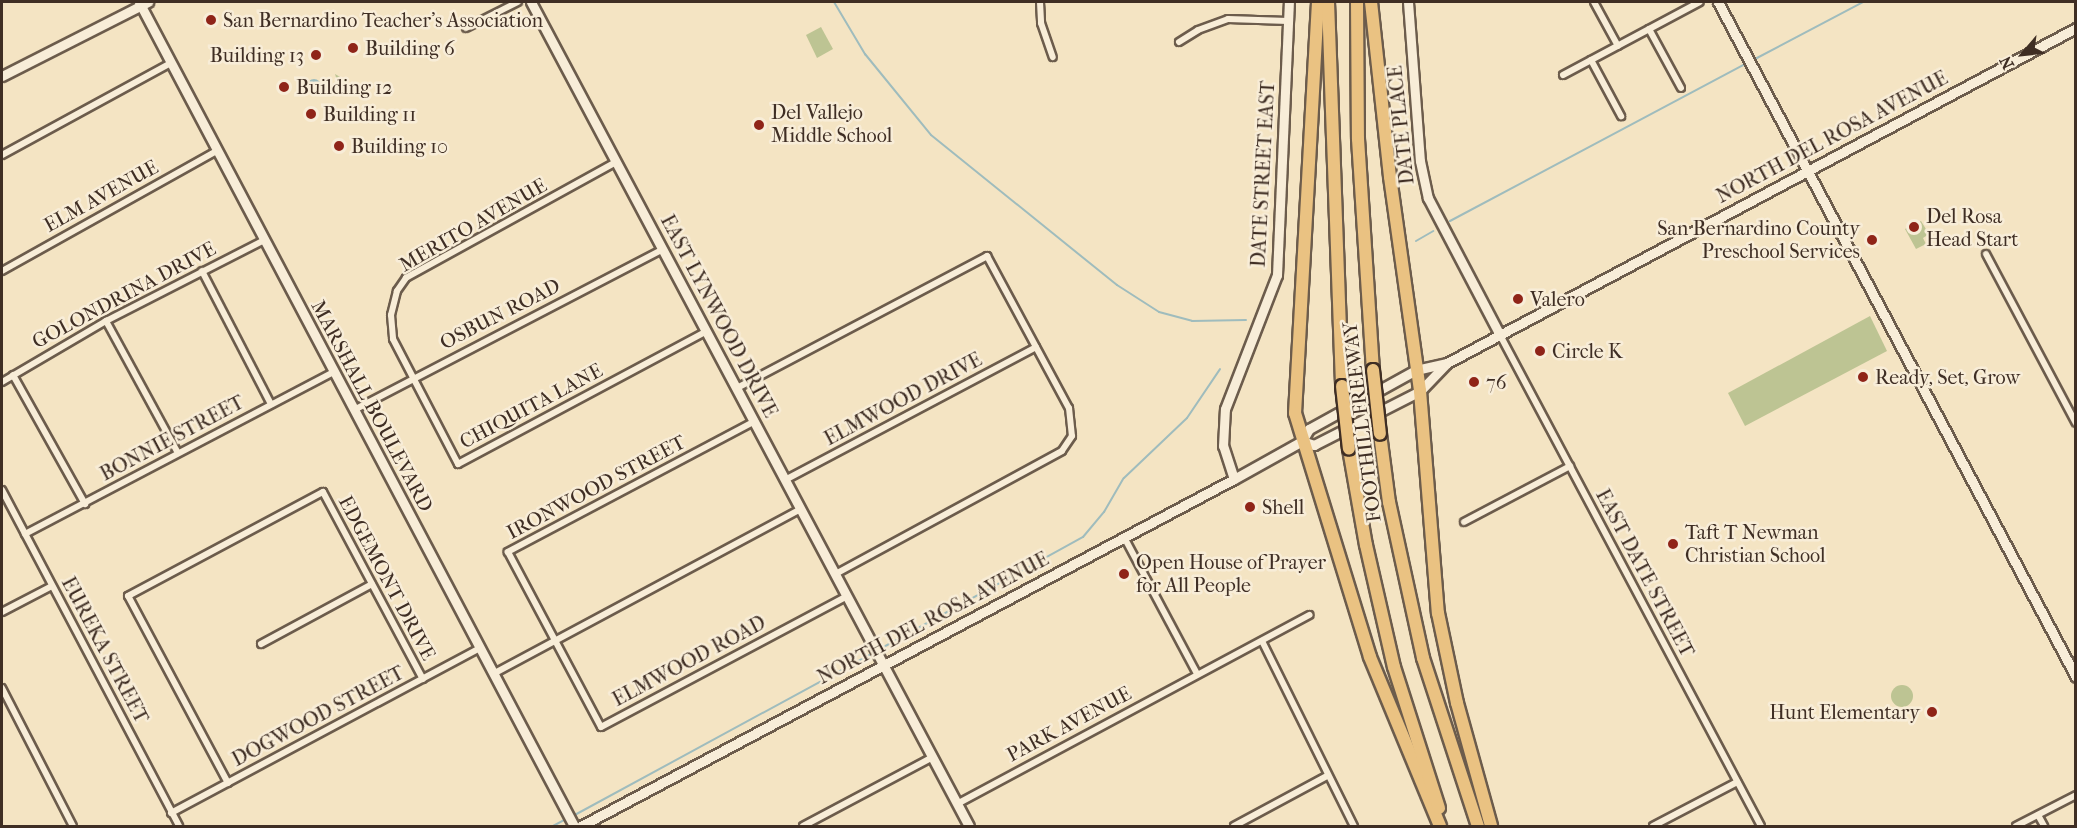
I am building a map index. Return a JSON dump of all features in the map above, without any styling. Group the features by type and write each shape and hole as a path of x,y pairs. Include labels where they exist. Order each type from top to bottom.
{"highway":[{"path":"1318,2 1295,414 1367,647 1440,826"},
{"name":"FOOTHILL FREEWAY","path":"1328,2 1342,386 1349,449 1366,545 1394,667 1446,826"},
{"name":"FOOTHILL FREEWAY","path":"1357,2 1358,139 1373,370 1389,502 1423,658 1478,826"},
{"path":"1371,2 1420,391 1438,613 1450,673 1491,826"}],"street":[{"path":"466,28 518,2"},
{"name":"EAST LYNWOOD DRIVE","path":"531,2 969,826"},
{"path":"1040,2 1041,23 1053,57"},
{"name":"DATE STREET EAST","path":"1234,479 1222,446 1226,409 1277,275 1289,2"},
{"name":"DATE PLACE","path":"1408,2 1419,161 1428,198 1500,335"},
{"path":"1594,2 1618,46"},
{"path":"1563,75 1700,2"},
{"path":"1718,2 2076,677"},
{"path":"2,75 142,3"},
{"name":"MARSHALL BOULEVARD","path":"142,3 171,63 570,820"},
{"path":"1179,42 1205,27 1228,19 1288,21"},
{"name":"NORTH DEL ROSA AVENUE","path":"581,826 1234,479 1302,441 1309,429 1416,370 1447,363 2076,28"},
{"path":"1649,29 1681,88"},
{"path":"1591,60 1621,116"},
{"path":"2,155 171,63"},
{"name":"ELM AVENUE","path":"2,271 218,151"},
{"name":"MERITO AVENUE","path":"412,378 393,339 391,323 397,291 406,278 616,162"},
{"name":"GOLONDRINA DRIVE","path":"2,382 106,321 264,240"},
{"name":"OSBUN ROAD","path":"354,410 663,249"},
{"path":"1986,254 2076,423"},
{"path":"737,388 987,256 1069,408 1072,436 1068,445 1047,461 836,574"},
{"path":"202,271 271,404"},
{"path":"106,321 178,453"},
{"name":"CHIQUITA LANE","path":"412,378 458,464 707,331"},
{"name":"EAST DATE STREET","path":"1500,335 1761,826"},
{"name":"ELMWOOD DRIVE","path":"785,480 1036,347"},
{"name":"NORTH DEL ROSA AVENUE","path":"1302,441 1314,445 1420,391 1447,363"},
{"name":"BONNIE STREET","path":"25,534 334,372"},
{"path":"13,375 85,504"},
{"name":"IRONWOOD STREET","path":"556,640 508,552 755,421"},
{"path":"1464,522 1570,466"},
{"name":"EDGEMONT DRIVE","path":"228,783 128,596 323,492 423,679"},
{"name":"EUREKA STREET","path":"3,494 179,826"},
{"path":"493,674 801,509"},
{"path":"1124,537 1197,674"},
{"path":"261,644 372,584"},
{"path":"2,612 52,586"},
{"name":"ELMWOOD ROAD","path":"556,640 601,727 847,596"},
{"name":"PARK AVENUE","path":"957,804 1310,615"},
{"path":"1262,641 1327,776 1354,826"},
{"name":"DOGWOOD STREET","path":"171,813 480,648"},
{"path":"2,688 73,826"},
{"path":"803,826 933,758"},
{"path":"1234,826 1327,776"},
{"path":"1653,826 1737,782"},
{"path":"2016,826 2076,795"},
{"path":"2038,815 2044,826"}],"green space":[{"path":"821,27 833,49 817,58 806,35"},
{"path":"335,74 347,81 345,88 331,94 328,89 338,84"},
{"path":"1921,221 1929,234 1923,238 1926,244 1916,249 1905,229"},
{"path":"1870,316 1887,351 1745,426 1728,393"},
{"path":"1902,685 1910,688 1913,696 1910,704 1902,707 1894,704 1891,696 1894,688"}],"water":[{"path":"314,79 319,81 321,86 319,91 314,93 309,91 307,86 309,81"}],"waterway":[{"path":"834,2 865,54 931,135 1117,285 1159,312 1192,321 1246,320"},
{"path":"1755,59 1863,2"},
{"path":"1450,221 1745,64"},
{"path":"1416,241 1433,231"},
{"path":"880,649 1083,537 1104,512 1124,478 1187,418 1220,369"},
{"path":"571,817 875,652"},
{"path":"553,826 566,819"}],"place":[{"name":"San Bernardino Teacher's Association","path":"211,20"},
{"name":"Building 6","path":"353,48"},
{"name":"Building 13","path":"316,55"},
{"name":"Building 12","path":"284,87"},
{"name":"Building 11","path":"311,114"},
{"name":"Del Vallejo Middle School","path":"759,125"},
{"name":"Building 10","path":"339,146"},
{"name":"Del Rosa Head Start","path":"1914,227"},
{"name":"San Bernardino County Preschool Services","path":"1872,240"},
{"name":"Valero","path":"1518,299"},
{"name":"Circle K","path":"1540,351"},
{"name":"Ready, Set, Grow","path":"1863,377"},
{"name":"76","path":"1474,382"},
{"name":"Shell","path":"1250,507"},
{"name":"Taft T Newman Christian School","path":"1673,544"},
{"name":"Open House of Prayer for All People","path":"1124,574"},
{"name":"Hunt Elementary","path":"1932,712"}]}
